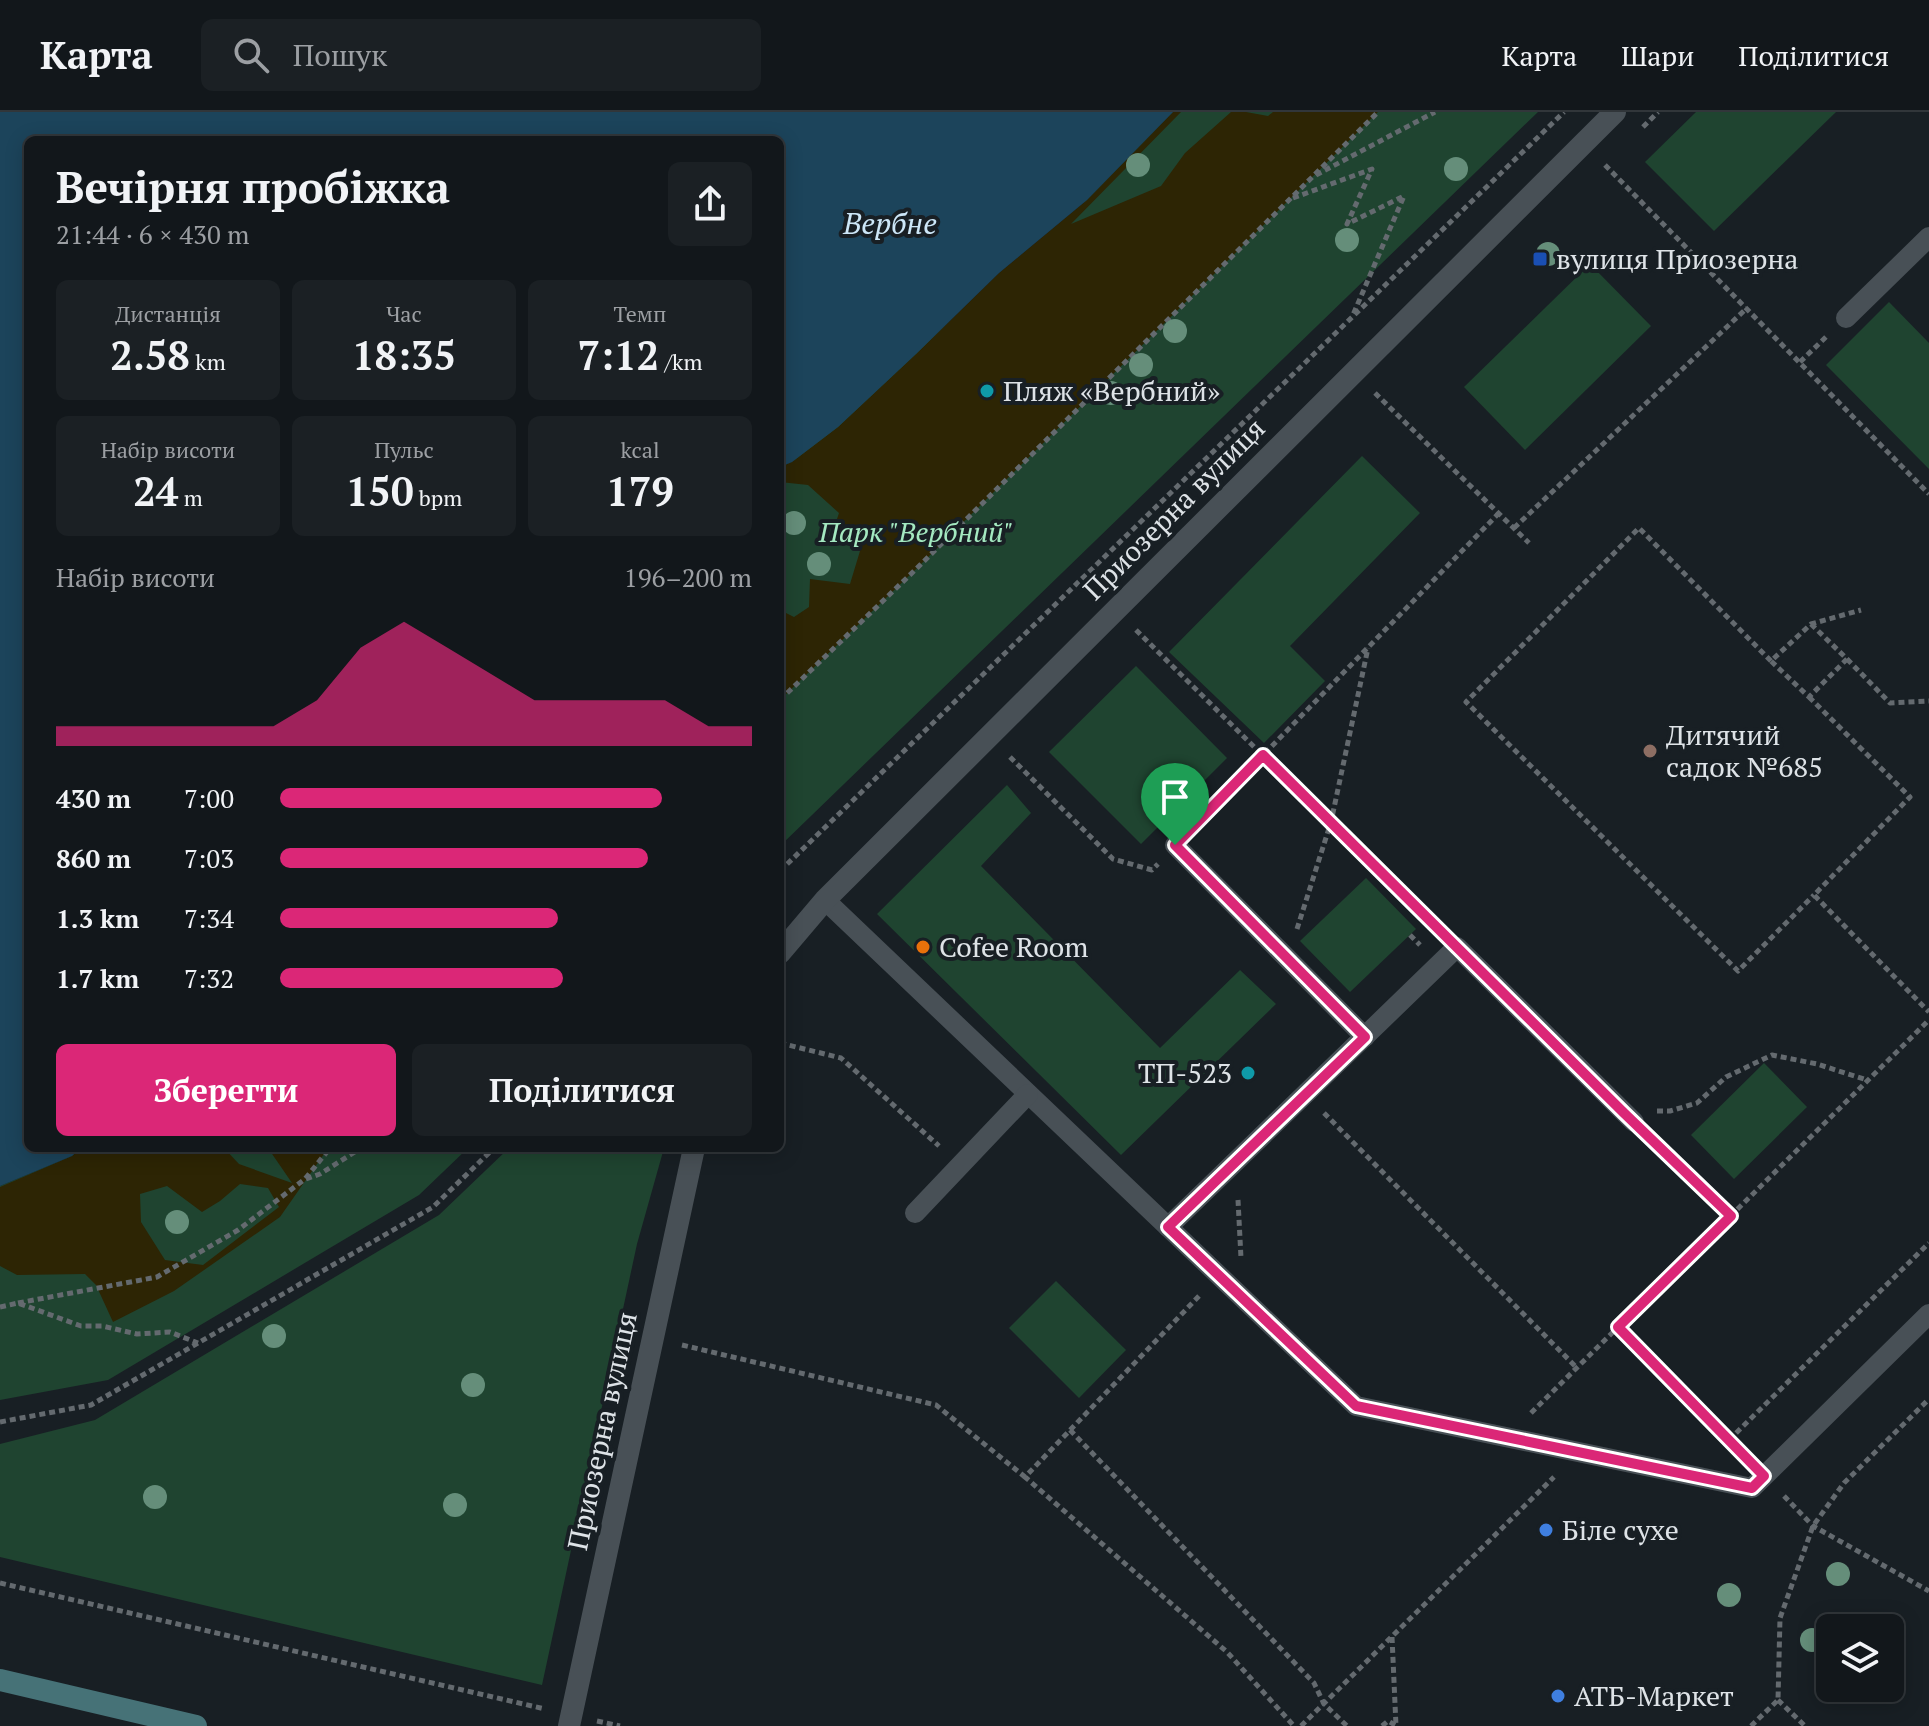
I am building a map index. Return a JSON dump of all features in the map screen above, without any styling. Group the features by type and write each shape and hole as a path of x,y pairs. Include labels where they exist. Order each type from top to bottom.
{"main road":[{"path":"0,1680 196,1726"}],"street":[{"name":"Приозерна вулиця","path":"784,948 825,900 1615,112"},
{"name":"Приозерна вулиця","path":"570,1721 693,1152"}],"lane":[{"path":"1846,318 1929,237"},
{"path":"1175,845 1365,1037"},
{"path":"825,900 1356,1406 1752,1488 1929,1314"},
{"path":"1168,1227 1457,947 1629,1117"},
{"path":"915,1213 1028,1094"}],"path":[{"path":"784,696 1378,112"},
{"path":"1311,178 1435,112"},
{"path":"784,867 1563,112"},
{"path":"1605,165 1929,494"},
{"path":"1288,200 1372,169 1347,224 1404,196 1352,317"},
{"path":"1514,528 1747,308"},
{"path":"1373,390 1529,543"},
{"path":"1007,753 1113,859 1152,870 1499,513"},
{"path":"1639,528 1771,661 1910,797 1738,971 1466,702 1639,528"},
{"path":"1771,661 1811,624 1861,610"},
{"path":"1811,624 1890,703 1929,701"},
{"path":"1133,628 1457,947"},
{"path":"1288,959 1331,822 1369,647"},
{"path":"1809,697 1847,659"},
{"path":"1814,895 1929,1012"},
{"path":"1506,1437 1929,1020"},
{"path":"784,1044 841,1058 960,1165"},
{"path":"1629,1117 1697,1103 1726,1077 1772,1055 1817,1064 1868,1080"},
{"path":"1305,1094 1577,1368"},
{"path":"1629,1117 1731,1216"},
{"path":"0,1307 157,1277 238,1230 305,1179 327,1152"},
{"path":"305,1179 320,1174 355,1152"},
{"path":"0,1422 91,1405 433,1207 489,1152"},
{"path":"1236,1162 1244,1299"},
{"path":"1729,1440 1929,1243"},
{"path":"1025,1477 1218,1275"},
{"path":"18,1303 81,1326 102,1326 137,1334 170,1332 198,1343"},
{"path":"1618,1327 1813,1526 1929,1591"},
{"path":"682,1345 936,1405 1025,1477 1227,1652 1294,1726"},
{"path":"1751,1726 1778,1700 1780,1618 1813,1526 1844,1483 1929,1399"},
{"path":"1070,1430 1314,1683 1324,1704 1347,1726"},
{"path":"1301,1726 1579,1453"},
{"path":"0,1583 570,1721 620,1726"},
{"path":"1392,1637 1396,1726"},
{"path":"1778,1700 1805,1726"},
{"path":"1382,1726 1388,1721 1396,1726"}],"green space":[{"name":"Парк \"Вербний\"","path":"1173,112 1538,112 784,842 784,465 792,462 1087,200"},
{"path":"1696,112 1836,112 1714,231 1645,162"},
{"path":"1590,264 1651,326 1525,450 1464,387"},
{"path":"1889,302 1929,343 1929,469 1826,365"},
{"path":"1362,456 1420,513 1290,646 1325,681 1264,743 1169,652"},
{"path":"1136,666 1227,758 1141,844 1049,752"},
{"path":"1007,785 1031,813 981,866 1160,1048 1240,970 1276,1004 1121,1155 877,914"},
{"path":"1366,878 1416,929 1350,992 1300,941"},
{"path":"1764,1063 1807,1107 1734,1179 1691,1135"},
{"path":"76,1152 464,1152 419,1195 108,1380 0,1400 0,1186"},
{"path":"505,1152 663,1152 637,1244 542,1685 0,1557 0,1444 95,1420 439,1215"},
{"path":"1056,1281 1126,1350 1079,1398 1009,1328"}],"sand":[{"name":"Пляж «Вербний»","path":"1173,112 1181,112 1071,224 1161,186 1185,153 1231,112 1268,116 1273,112 1378,112 784,696 784,612 794,617 809,607 810,579 850,584 860,551 832,534 839,513 808,485 784,482 784,465 838,427 999,273 1087,200"},
{"path":"76,1152 228,1152 239,1164 292,1183 271,1152 326,1152 280,1217 174,1291 113,1322 96,1285 85,1274 17,1275 0,1266 0,1187","holes":["240,1184 268,1188 279,1207 203,1265 165,1260 141,1222 140,1194 167,1186 202,1212"]}],"water":[{"name":"Вербне","path":"0,112 1173,112 1087,200 999,273 838,427 784,465 784,136 24,136 24,1152 76,1152 0,1186"}],"place":[{"name":"вулиця Приозерна","path":"1540,259"},
{"name":"Пляж «Вербний»","path":"987,391"},
{"name":"Дитячий садок №685","path":"1650,751"},
{"name":"Cofee Room","path":"923,947"},
{"name":"ТП-523","path":"1248,1073"},
{"name":"Біле сухе","path":"1546,1530"},
{"name":"АТБ-Маркет","path":"1558,1696"}],"route":[{"path":"1263,755 1731,1216 1618,1327 1764,1476 1752,1488 1356,1406 1168,1227 1365,1037 1175,845 1263,755"}]}
